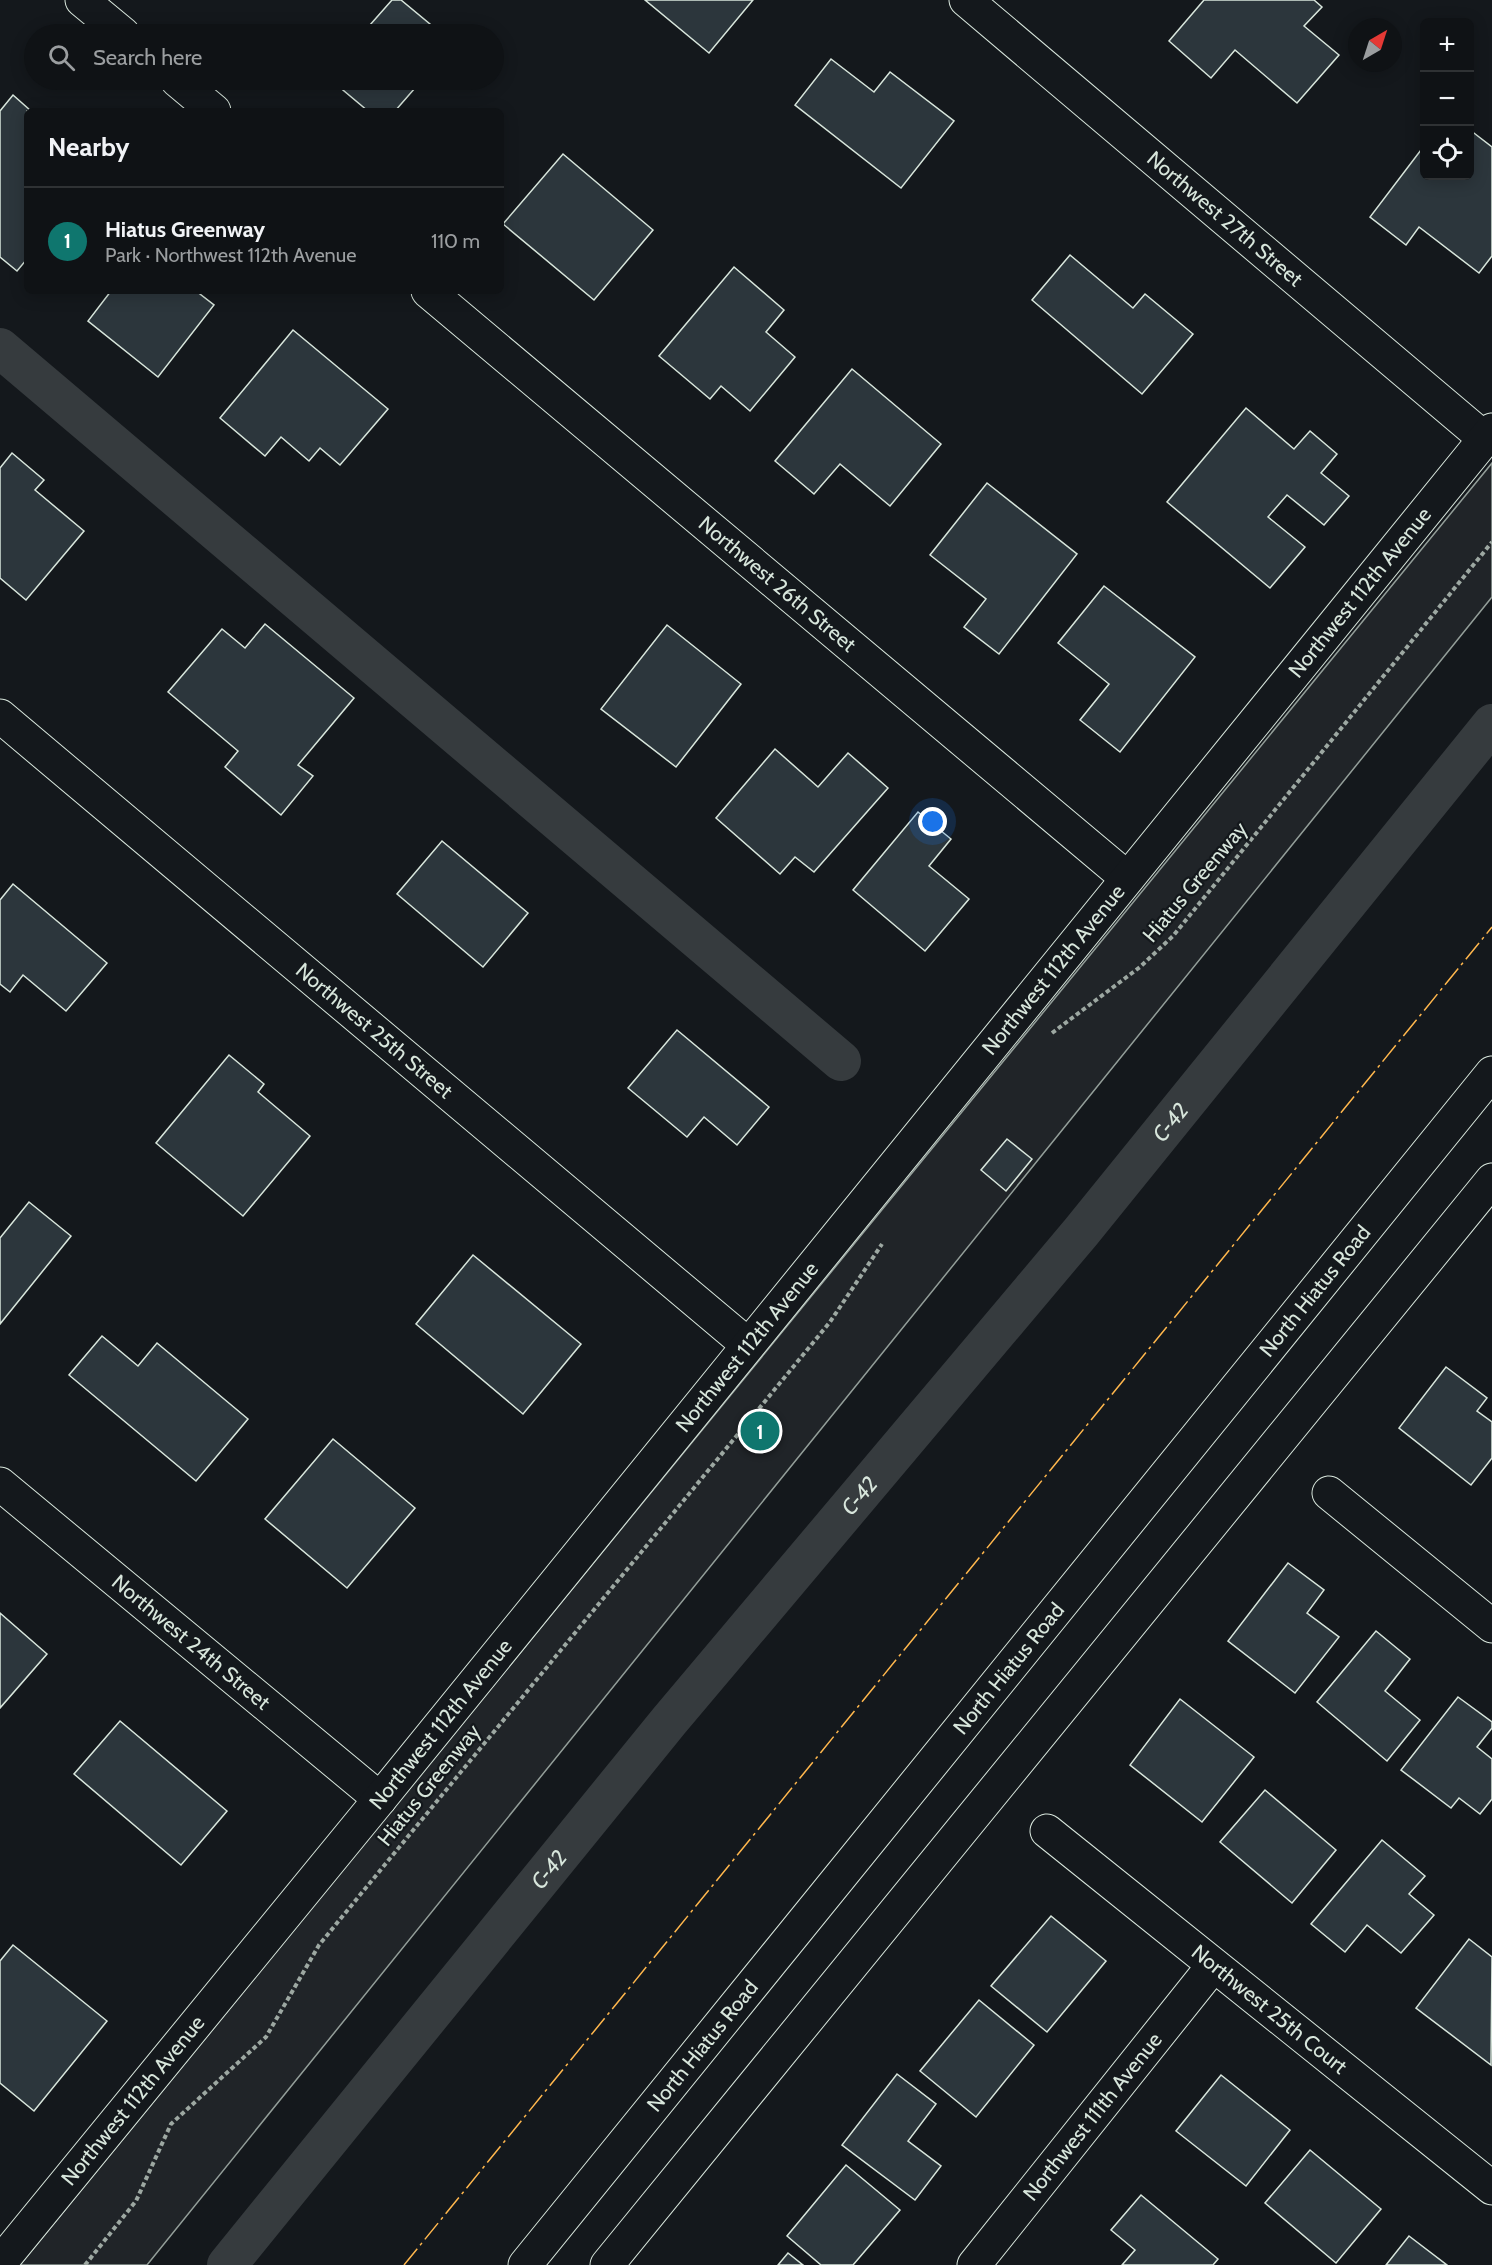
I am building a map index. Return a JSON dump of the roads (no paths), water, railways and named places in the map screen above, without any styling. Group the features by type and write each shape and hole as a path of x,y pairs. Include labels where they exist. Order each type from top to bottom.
{"street":[{"path":"82,0 111,24"},
{"name":"Northwest 27th Street","path":"966,0 1488,434"},
{"path":"189,90 210,108"},
{"name":"Northwest 26th Street","path":"432,294 1127,878"},
{"name":"Northwest 112th Avenue","path":"3,2254 380,1799 1488,434"},
{"name":"Northwest 25th Street","path":"0,716 748,1345"},
{"name":"North Hiatus Road","path":"525,2265 1492,1073"},
{"path":"607,2265 1492,1180"},
{"name":"Northwest 24th Street","path":"0,1484 380,1799"},
{"path":"1329,1493 1492,1626"},
{"name":"Northwest 25th Court","path":"1047,1831 1492,2188"},
{"name":"Northwest 111th Avenue","path":"974,2265 1213,1966"}],"waterway":[{"path":"0,348 841,1061"},
{"name":"C-42","path":"227,2265 669,1721 1081,1232 1492,724"}],"place":[{"name":"Hiatus Greenway","path":"760,1431"}]}
